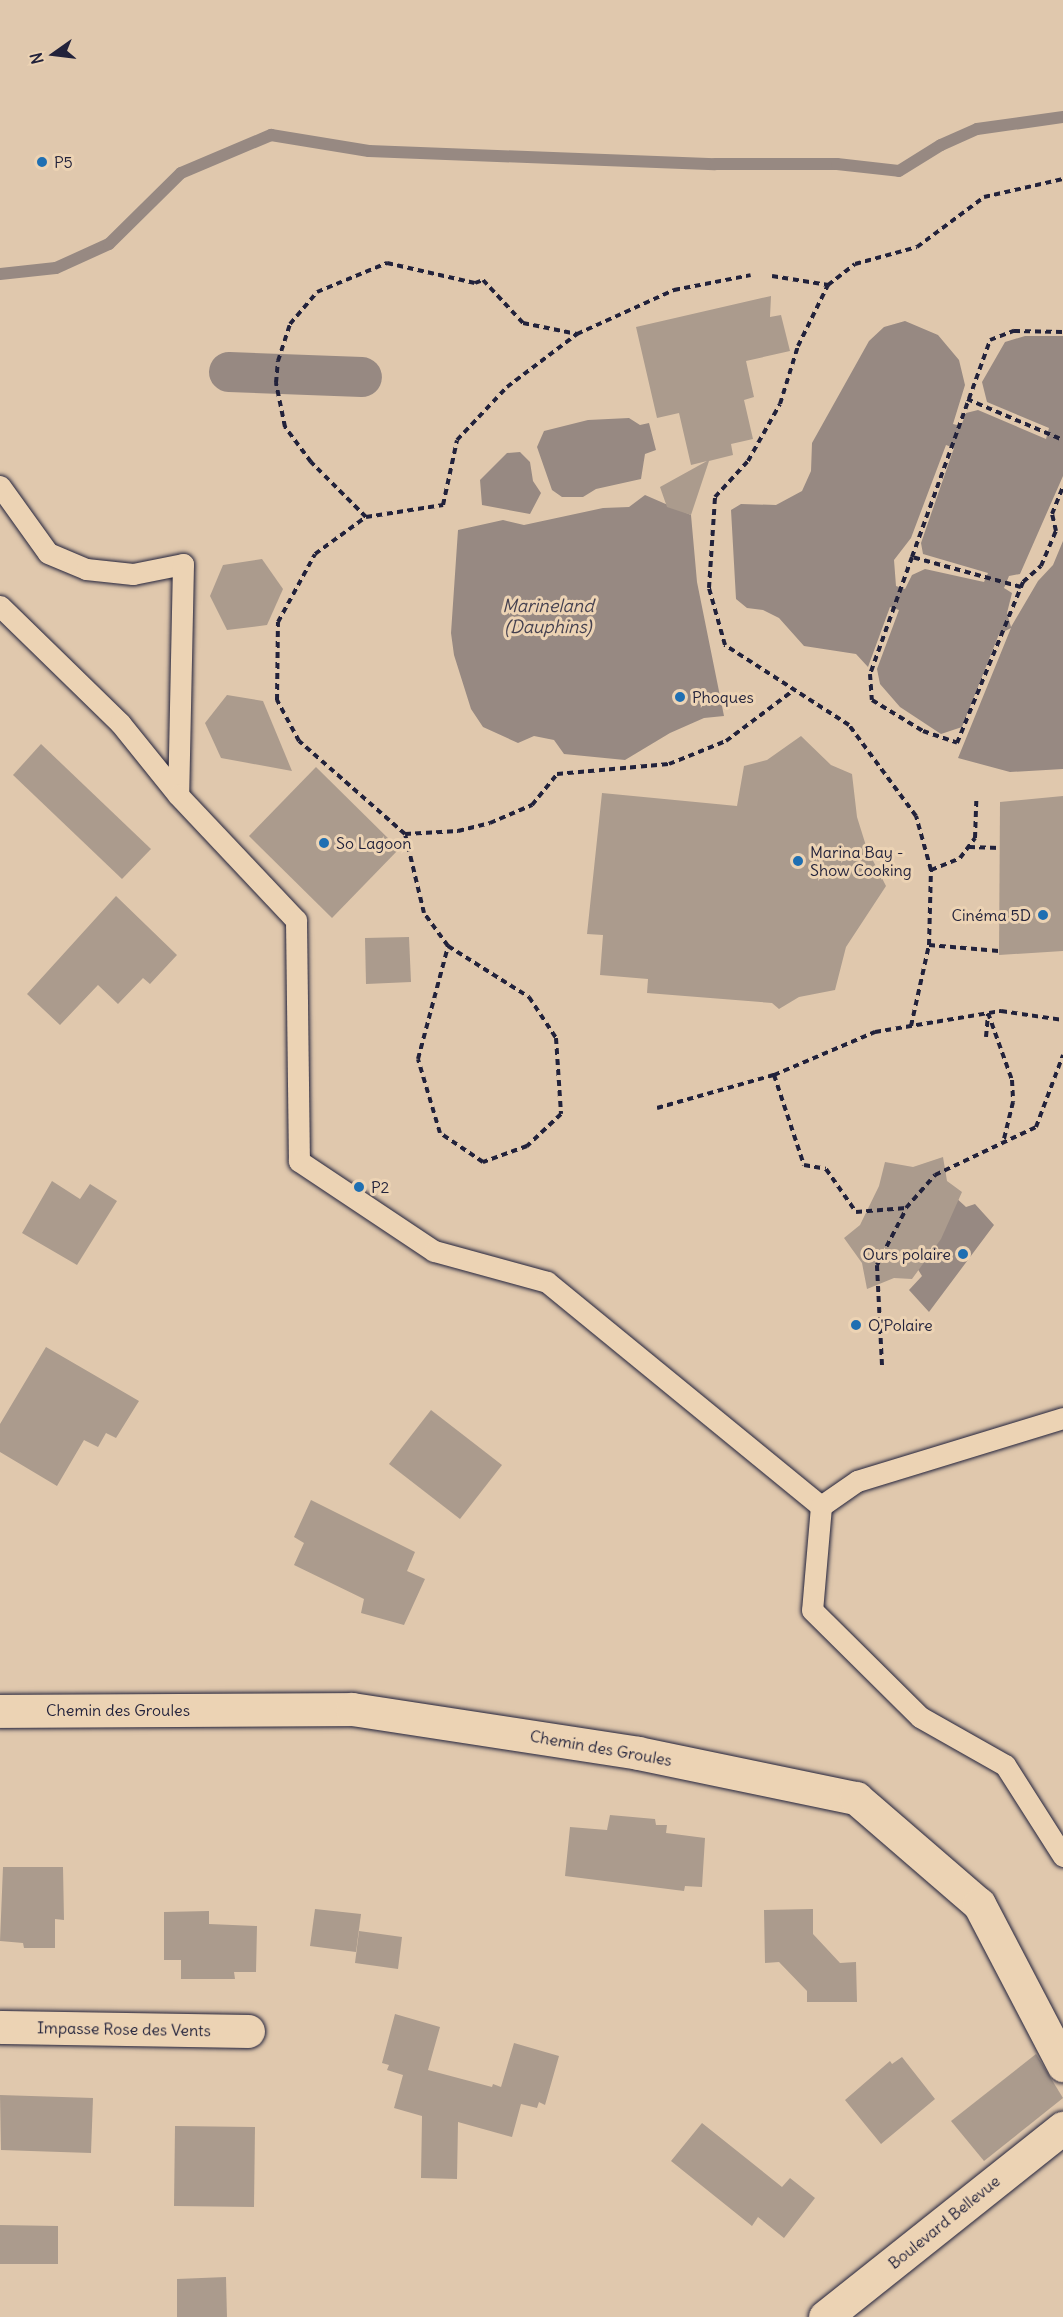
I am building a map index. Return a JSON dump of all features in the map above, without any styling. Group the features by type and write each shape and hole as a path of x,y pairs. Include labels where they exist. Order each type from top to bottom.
{"street":[{"name":"Chemin des Groules","path":"0,1711 352,1709 638,1753 856,1798 979,1904 1063,2066"},
{"name":"Impasse Rose des Vents","path":"0,2027 249,2031"},
{"name":"Boulevard Bellevue","path":"825,2317 1063,2128"}],"lane":[{"path":"0,486 48,553 86,569 133,574 183,564 178,795"},
{"path":"0,606 120,723 178,795 296,920 299,1161 434,1251 547,1282 821,1506"},
{"path":"821,1506 857,1481 1063,1418"},
{"path":"821,1506 812,1610 920,1717 1005,1765 1063,1856"}],"path":[{"path":"911,1026 929,945 931,870 916,816 849,725 725,645 709,588 715,497 748,461 780,404 798,346 828,285 855,264 917,247 984,197 1063,179"},
{"path":"366,517 311,462 285,427 276,382 278,361 290,324 317,292 387,263 475,283 483,280 523,323 577,334"},
{"path":"448,946 418,1059 440,1133 483,1162 527,1146 561,1114 555,1038 529,997 490,969 448,946 424,913 405,834 299,741 277,700 278,622 315,554 366,517 443,505 457,440 507,387 577,334 674,290 751,275"},
{"path":"772,276 828,285"},
{"path":"1063,332 1014,331 990,340 960,418 870,674 872,700 923,731 957,743 1002,639 1021,587 1041,566 1056,531 1052,514 1063,487"},
{"path":"967,399 1063,440"},
{"path":"912,557 1021,587"},
{"path":"405,834 458,831 490,823 532,805 557,774 669,764 726,741 794,690"},
{"path":"931,870 960,858 975,838 976,801"},
{"path":"969,847 1000,848"},
{"path":"929,945 999,951"},
{"path":"657,1108 774,1075 875,1032 1001,1011 1063,1020"},
{"path":"986,1037 988,1013"},
{"path":"988,1013 1012,1080 1013,1102 1002,1144"},
{"path":"882,1365 878,1265 906,1208 935,1174 1036,1127 1063,1055"},
{"path":"774,1075 804,1165 826,1169 856,1212 906,1208"}],"water":[{"path":"905,321 938,335 959,360 965,385 953,424 961,426 966,413 978,410 1046,439 1049,428 987,402 982,382 1005,342 1025,336 1063,336 1063,476 1020,574 1009,576 1004,588 1012,593 1007,613 1011,627 1038,581 1053,565 1063,541 1063,769 1010,772 958,758 1011,628 999,634 962,727 941,734 900,707 880,684 877,669 899,610 890,607 868,667 856,654 804,646 779,618 763,610 747,608 736,599 731,510 741,504 776,505 802,491 811,471 812,443 869,341 884,327","holes":["946,445 954,448 921,543 923,554 988,573 984,582 925,569 912,575 905,589 896,586 894,560 911,538"]},
{"path":"629,418 640,425 649,423 656,450 645,454 641,479 596,489 583,497 562,497 552,490 537,447 544,431 588,420"},
{"path":"520,452 530,462 533,481 541,493 530,514 482,505 480,480 507,453"},
{"name":"Marineland (Dauphins)","path":"645,495 691,515 697,582 724,716 704,718 670,733 625,760 564,754 554,740 534,736 518,743 483,727 471,709 454,655 451,633 458,530 503,520 524,525 603,508 629,507"},
{"path":"954,1196 966,1207 975,1204 994,1225 929,1312 909,1290 922,1276 914,1263"}],"building":[{"path":"771,296 770,317 781,315 790,351 746,361 754,397 744,400 753,439 731,444 733,455 709,461 691,515 667,507 660,487 707,461 691,465 679,413 657,418 636,327"},
{"path":"262,559 283,589 267,625 227,630 210,596 223,565"},
{"path":"227,695 263,701 292,771 221,758 205,723"},
{"path":"801,736 831,765 852,774 857,817 867,849 886,886 846,947 835,990 799,997 779,1009 772,1003 647,993 648,979 600,975 603,935 587,934 602,793 737,806 744,766 767,760"},
{"path":"41,744 151,849 122,879 13,775"},
{"name":"So Lagoon","path":"316,767 399,849 332,918 249,836"},
{"path":"1063,796 1063,951 999,955 1000,802"},
{"path":"116,896 177,955 150,984 143,978 118,1004 98,985 60,1025 27,994"},
{"path":"409,937 411,982 366,984 365,938"},
{"path":"943,1157 947,1181 962,1192 941,1239 912,1279 894,1278 867,1289 862,1263 844,1238 860,1225 879,1186 885,1162 913,1167"},
{"path":"52,1181 80,1199 90,1184 117,1201 77,1265 22,1233"},
{"path":"46,1347 139,1401 116,1438 106,1433 98,1447 84,1440 57,1486 0,1452 0,1424"},
{"path":"431,1410 502,1465 460,1519 389,1464"},
{"path":"311,1500 415,1552 407,1571 425,1579 404,1625 361,1613 364,1599 294,1565 304,1543 294,1537"},
{"path":"610,1815 655,1819 656,1825 667,1825 666,1833 705,1838 702,1887 685,1886 684,1891 565,1876 570,1827 607,1830"},
{"path":"3,1867 63,1867 64,1920 55,1919 55,1948 24,1948 23,1943 0,1941"},
{"path":"315,1909 361,1914 356,1952 310,1946"},
{"path":"813,1909 813,1934 840,1963 856,1962 857,2002 807,2002 807,1991 779,1962 765,1963 764,1910"},
{"path":"209,1911 209,1924 257,1926 256,1972 234,1972 235,1979 181,1979 181,1960 164,1960 164,1912"},
{"path":"359,1931 402,1937 398,1969 355,1963"},
{"path":"395,2014 440,2027 428,2070 492,2087 493,2084 501,2087 514,2043 559,2056 545,2105 539,2102 537,2108 521,2104 512,2137 458,2122 457,2179 421,2178 422,2116 394,2108 403,2075 387,2070 389,2065 382,2063"},
{"path":"1036,2054 1063,2098 984,2161 951,2121"},
{"path":"902,2057 935,2099 881,2144 845,2100 890,2061 892,2064"},
{"path":"0,2095 93,2098 91,2153 1,2150"},
{"path":"702,2123 782,2187 790,2178 815,2198 784,2238 758,2217 752,2226 671,2161"},
{"path":"175,2126 255,2127 254,2207 174,2206"},
{"path":"0,2225 58,2226 58,2264 0,2264"},
{"path":"226,2277 227,2317 177,2317 177,2279"}],"waterway":[{"path":"0,274 56,268 109,244 181,173 271,135 369,151 715,164 837,164 899,171 941,145 977,129 1063,117"},
{"path":"229,372 362,377"}],"place":[{"name":"P5","path":"42,162"},
{"name":"Phoques","path":"680,697"},
{"name":"So Lagoon","path":"324,843"},
{"name":"Marina Bay - Show Cooking","path":"798,861"},
{"name":"Cinéma 5D","path":"1043,915"},
{"name":"P2","path":"359,1187"},
{"name":"Ours polaire","path":"963,1254"},
{"name":"O'Polaire","path":"856,1325"}]}
